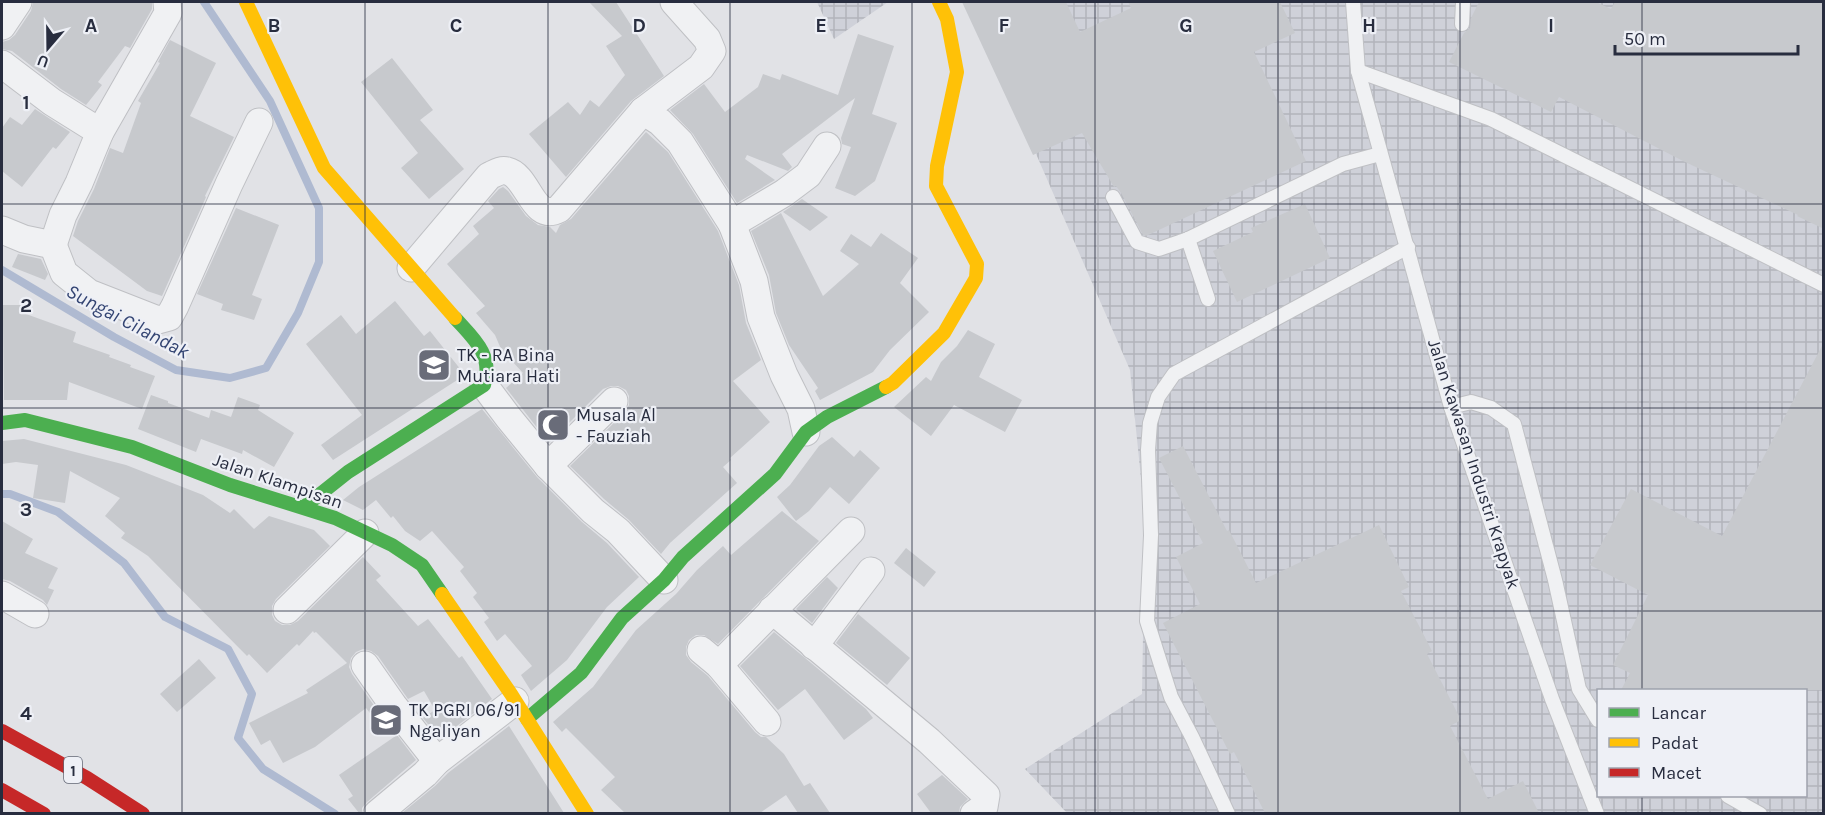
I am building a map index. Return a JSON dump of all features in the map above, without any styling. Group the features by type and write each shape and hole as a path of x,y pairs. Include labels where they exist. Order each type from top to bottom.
{"main road":[{"path":"246,2 324,168 481,347 488,373 483,384 348,472 304,507"},
{"path":"521,710 581,674 622,618 664,580 682,557 775,474 806,432 826,417 893,382 944,333 961,306 976,278 977,264 936,186 937,166 957,72 947,19 939,2"},
{"name":"Jalan Klampisan","path":"2,423 25,420 132,447 230,485 335,518 392,545 422,565 521,710 587,813"},
{"name":"1","path":"2,731 87,778 143,813"},
{"path":"2,790 44,813"}],"street":[{"path":"2,26 18,2"},
{"path":"167,2 168,13 100,132 63,215 53,245 64,273 89,293 159,320 169,317 259,122"},
{"path":"411,268 489,177 500,171 507,170 517,177 542,210 553,213 559,209 643,111 701,67 712,51 707,39 674,2"},
{"path":"2,64 52,102 100,132"},
{"path":"643,111 660,122 680,142 732,224 754,280 760,317 801,409 806,432"},
{"path":"732,224 784,193 808,175 827,146"},
{"path":"2,230 24,239 53,245"},
{"path":"483,384 548,466 593,511 618,531 664,580"},
{"path":"548,466 614,401"},
{"path":"767,722 710,658 772,610 851,531"},
{"path":"287,610 365,532"},
{"path":"814,646 871,571"},
{"path":"2,595 34,614"},
{"path":"772,610 929,741 986,795 984,807 974,813"},
{"path":"365,665 437,761"},
{"path":"377,813 425,774 437,761 521,710"}],"lane":[{"name":"Jalan Kawasan Industri Krapyak","path":"1353,2 1358,71 1451,407 1552,699 1597,813"},
{"path":"1462,24 1463,2"},
{"path":"1358,71 1491,119 1824,285"},
{"path":"1113,197 1137,242 1159,249 1188,239 1343,164 1380,154"},
{"path":"1188,239 1208,299"},
{"path":"1228,813 1171,697 1148,621 1151,535 1148,450 1150,423 1155,406 1158,397 1174,374 1408,247"},
{"path":"1451,407 1471,402 1491,408 1514,424 1555,580 1579,689 1597,717"},
{"path":"1732,797 1760,813"}],"shaded area":[{"path":"817,2 888,2 834,39"},
{"path":"970,2 1823,2 1823,813 1067,813 1025,769 1142,694 1145,518 1130,370"}],"building":[{"path":"33,2 152,2 152,9 130,48 125,46 98,82 102,85 86,105 61,89 12,51 2,49 2,42 15,35 31,11"},
{"path":"589,2 616,2 664,76 631,101 566,177 529,134 568,102 580,115 590,100 599,107 625,75 606,46 622,36"},
{"path":"962,2 1066,2 1080,32 1131,8 1128,2 1280,2 1295,33 1254,52 1306,161 1146,236 1143,235 1121,193 1116,186 1114,187 1082,133 1033,155"},
{"path":"1479,2 1596,2 1611,9 1615,2 1824,2 1824,229 1683,161 1559,97 1551,112 1449,62 1464,33 1470,28 1471,18"},
{"path":"858,34 894,46 872,114 897,123 875,181 855,196 835,188 851,147 842,144 841,138 855,98 782,154 792,167 788,171 747,155 745,159 775,180 737,203 693,134 670,110 704,84 725,112 758,87 763,74 780,80 782,74 838,95"},
{"path":"170,40 216,63 190,116 234,137 205,196 162,296 147,291 73,236 110,148 123,153 141,103 138,101 160,63 158,62"},
{"path":"392,58 433,110 420,120 464,169 429,199 401,168 418,153 361,82"},
{"path":"35,109 70,132 56,149 53,147 22,187 2,171 2,128 10,117 22,125"},
{"path":"646,132 668,152 718,231 739,285 746,323 761,360 733,381 770,422 723,467 737,483 670,543 661,554 629,520 570,466 625,412 629,405 626,390 618,386 603,389 549,443 506,388 523,373 501,349 495,335 476,313 485,306 447,264 479,234 473,226 494,208 488,201 503,187 526,216 538,225 550,227 556,233 560,225 571,219"},
{"path":"802,199 828,217 810,231 783,212"},
{"path":"1305,204 1330,258 1237,302 1213,251 1253,232 1251,228"},
{"path":"236,208 279,225 252,295 262,299 254,320 221,310 223,304 197,294"},
{"path":"781,213 823,296 859,264 840,251 851,234 871,247 881,233 918,258 900,283 929,312 890,350 873,372 820,400 815,391 818,388 789,345 776,313 769,275 751,231"},
{"path":"18,254 41,259 48,274 45,280 12,267"},
{"path":"395,301 424,336 430,331 465,375 333,460 321,445 362,415 306,344 341,315 356,334"},
{"path":"2,305 26,305 26,314 76,332 73,342 110,355 109,357 131,365 130,367 155,376 142,409 69,382 67,400 4,400"},
{"path":"968,330 995,344 979,377 1022,400 1005,432 954,405 931,436 894,407 926,377 931,381 941,362 957,346"},
{"path":"1824,342 1824,690 1622,689 1630,673 1613,665 1648,595 1590,565 1631,489 1722,536"},
{"path":"151,395 209,418 211,410 231,417 238,397 260,405 258,410 294,433 274,467 243,450 242,454 201,439 196,452 138,429"},
{"path":"482,409 537,477 582,522 607,543 639,577 607,607 567,660 531,691 521,675 532,666 505,634 497,641 484,622 489,618 473,597 477,593 460,571 464,567 432,531 420,541 405,531 393,516 391,518 376,500 363,510 343,500 359,487"},
{"path":"832,437 854,457 860,450 880,468 849,504 830,487 809,511 796,521 777,497 790,485 819,446"},
{"path":"24,439 126,465 203,495 230,513 234,509 254,529 269,516 314,530 330,546 276,599 272,606 272,615 275,621 282,625 290,625 298,621 363,557 381,576 376,580 418,626 428,619 459,658 462,656 492,699 440,739 423,718 435,710 424,691 408,699 378,656 363,649 351,658 349,667 380,714 373,717 366,708 315,747 283,763 270,740 261,745 249,723 308,693 306,690 347,663 313,631 267,673 249,654 247,656 148,556 121,538 125,533 105,516 120,498 70,471 65,503 33,498 38,465 16,462 2,464 2,441"},
{"path":"1183,446 1256,583 1379,525 1409,587 1401,591 1432,651 1427,654 1461,720 1450,726 1488,799 1523,781 1539,813 1265,813 1234,752 1230,754 1163,623 1200,604 1176,557 1203,543 1159,458"},
{"path":"782,511 819,541 718,644 704,635 696,635 689,640 686,655 708,676 755,732 761,737 766,737 784,754 804,786 810,783 830,813 798,813 786,795 760,813 625,813 601,790 615,777 566,728 562,732 553,722 593,687 636,630 676,594 723,546 731,555"},
{"path":"2,521 33,539 25,553 58,568 48,588 54,590 47,605 43,600 10,581 2,579"},
{"path":"906,548 936,572 924,587 894,563"},
{"path":"827,577 838,588 812,623 796,609"},
{"path":"858,614 910,658 887,685 836,643"},
{"path":"774,632 866,709 873,718 844,740 805,689 778,710 740,666"},
{"path":"199,659 216,678 177,712 160,694"},
{"path":"509,726 564,813 402,813 448,773"},
{"path":"397,735 416,760 367,802 362,808 362,813 359,813 348,799 353,796 339,775"},
{"path":"942,775 968,799 960,807 959,813 931,813 917,794"}],"waterway":[{"name":"Sungai Cilandak","path":"2,270 114,337 176,370 230,378 266,368 298,313 319,262 319,208 270,101 204,2"},
{"path":"2,494 10,494 58,512 124,563 165,617 228,649 252,694 238,738 263,769 335,814"}],"traffic: fast":[{"path":"304,507 348,472 484,385 486,374 484,356 475,340 455,318"},
{"path":"527,719 581,673 622,618 664,580 683,557 775,474 806,432 827,417 886,387"},
{"path":"2,423 25,420 132,447 230,485 335,518 392,545 422,565 442,594"}],"traffic: slow":[{"path":"246,2 324,168 455,318"},
{"path":"886,387 893,383 944,333 976,278 977,264 936,186 937,166 957,72 947,19 939,2"},
{"path":"442,594 511,694 587,814"}],"traffic: jam":[{"path":"2,731 87,778 143,814"},
{"path":"2,790 44,814"}],"place":[{"name":"TK - RA Bina Mutiara Hati","path":"434,365"},
{"name":"Musala Al - Fauziah","path":"553,425"},
{"name":"TK PGRI 06/91 Ngaliyan","path":"386,720"}]}
